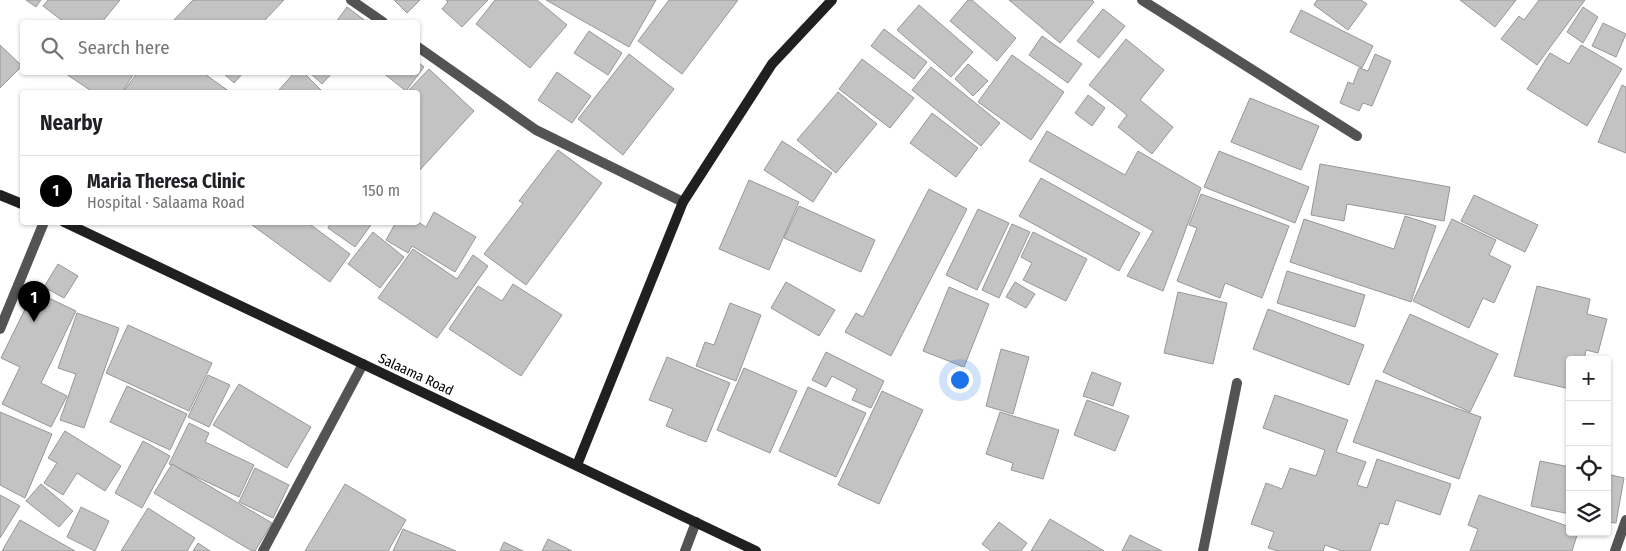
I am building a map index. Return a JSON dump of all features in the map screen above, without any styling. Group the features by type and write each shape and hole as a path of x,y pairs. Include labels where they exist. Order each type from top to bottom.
{"main road":[{"path":"577,465 683,202 772,64 828,1"},
{"path":"0,194 20,203"},
{"name":"Salaama Road","path":"70,225 756,551"}],"street":[{"path":"351,0 380,20"},
{"path":"1142,0 1357,136"},
{"path":"420,48 536,130 683,202"},
{"path":"0,328 43,225"},
{"path":"263,551 362,364"},
{"path":"1203,551 1237,383"},
{"path":"1615,551 1626,520"},
{"path":"684,551 696,522"}],"building":[{"path":"26,0 41,0 36,7"},
{"path":"48,0 120,0 104,20 61,20 43,6"},
{"path":"193,0 284,0 265,20 174,20"},
{"path":"394,0 420,0 407,13"},
{"path":"446,0 488,0 462,27 442,9 448,2"},
{"path":"495,0 537,0 567,25 530,68 476,24"},
{"path":"546,0 656,0 629,47"},
{"path":"669,0 738,0 682,74 638,41"},
{"path":"968,0 972,0 1016,38 997,61 950,21"},
{"path":"1009,0 1092,0 1094,2 1060,43"},
{"path":"1317,0 1361,0 1367,4 1348,30 1314,5"},
{"path":"1460,0 1516,0 1495,27"},
{"path":"1539,0 1585,0 1537,65 1501,39 1519,16 1524,20"},
{"path":"919,5 973,52 951,77 897,30"},
{"path":"347,7 364,20 337,20"},
{"path":"1583,7 1598,17 1583,43 1567,32"},
{"path":"1103,9 1125,26 1099,58 1077,41"},
{"path":"1301,10 1373,46 1362,68 1290,32"},
{"path":"1603,23 1626,34 1616,57 1592,46"},
{"path":"884,29 927,62 914,79 871,46"},
{"path":"589,31 622,53 608,75 574,53"},
{"path":"1042,36 1082,64 1068,83 1029,55"},
{"path":"1126,39 1164,70 1140,100 1173,127 1152,154 1118,127 1127,115 1089,85"},
{"path":"0,45 20,64 20,68 0,88"},
{"path":"1581,45 1622,69 1587,126 1527,89 1550,53 1569,64"},
{"path":"629,54 674,89 623,155 578,119"},
{"path":"1375,54 1391,61 1372,106 1363,103 1359,111 1340,103 1348,82 1353,84 1359,68 1368,71"},
{"path":"1012,55 1064,92 1031,140 978,102"},
{"path":"862,59 914,98 890,128 839,89"},
{"path":"420,64 424,67 420,72"},
{"path":"968,64 988,81 973,96 955,79"},
{"path":"931,67 1000,123 981,146 912,90"},
{"path":"429,69 474,111 420,170 420,90 409,90"},
{"path":"557,72 591,96 572,123 538,100"},
{"path":"68,75 133,75 123,90 90,90"},
{"path":"136,75 206,75 227,90 124,90"},
{"path":"225,75 241,75 234,83"},
{"path":"292,75 306,75 321,90 279,90"},
{"path":"312,75 330,75 322,84"},
{"path":"386,75 418,75 407,90"},
{"path":"1622,85 1626,87 1626,153 1598,142"},
{"path":"838,92 877,124 836,173 797,140"},
{"path":"1088,95 1105,108 1092,126 1075,113"},
{"path":"1250,98 1319,126 1301,170 1231,142"},
{"path":"932,113 978,148 956,177 910,143"},
{"path":"1047,131 1125,175 1138,151 1201,188 1163,291 1127,276 1153,231 1029,161"},
{"path":"782,141 832,173 813,202 764,170"},
{"path":"558,150 602,183 526,285 484,254 523,203 519,201"},
{"path":"1219,151 1309,187 1295,223 1204,187"},
{"path":"1320,164 1450,187 1444,221 1347,204 1344,221 1311,215"},
{"path":"1041,178 1140,233 1119,271 1019,216"},
{"path":"749,180 799,202 769,270 719,249"},
{"path":"929,189 967,209 891,356 845,332 856,313 863,317"},
{"path":"1201,194 1289,226 1262,298 1225,283 1220,298 1177,281 1197,228 1189,225"},
{"path":"1474,195 1538,225 1525,252 1461,221"},
{"path":"799,206 875,240 861,272 784,238"},
{"path":"978,209 1009,223 977,290 946,275"},
{"path":"434,212 476,237 455,272 412,246 408,253 386,240 394,225 420,225 420,223 426,227"},
{"path":"1405,216 1436,226 1411,302 1290,262 1304,219 1394,249"},
{"path":"1452,219 1496,240 1489,255 1511,266 1494,303 1483,298 1469,328 1413,301"},
{"path":"1012,224 1030,232 999,298 982,290"},
{"path":"252,225 311,225 350,254 330,282"},
{"path":"330,225 371,225 355,247 328,228"},
{"path":"373,232 404,257 380,288 348,264"},
{"path":"1033,232 1087,259 1066,301 1023,280 1032,263 1021,257"},
{"path":"413,249 457,279 473,255 488,266 437,338 378,298"},
{"path":"58,264 78,276 64,298 44,287"},
{"path":"1287,271 1365,295 1355,327 1277,303"},
{"path":"786,282 835,310 819,336 771,308"},
{"path":"1015,282 1035,294 1026,308 1006,297"},
{"path":"513,284 562,315 521,376 449,329 478,286 502,301"},
{"path":"1537,286 1590,299 1587,314 1607,319 1598,353 1586,350 1585,356 1566,356 1566,388 1514,376"},
{"path":"949,287 989,304 964,367 923,351"},
{"path":"34,291 76,311 41,383 67,396 51,427 2,404 20,367 1,358"},
{"path":"1178,292 1227,303 1213,364 1164,353"},
{"path":"730,303 761,315 736,381 696,366 705,342 714,345"},
{"path":"1268,309 1364,345 1349,385 1253,349"},
{"path":"77,313 119,328 84,428 60,420 76,374 58,368"},
{"path":"1410,314 1498,354 1470,412 1383,372"},
{"path":"128,325 212,363 189,411 106,373"},
{"path":"1001,349 1029,357 1013,414 986,406"},
{"path":"826,352 884,381 871,408 852,400 857,389 832,376 826,387 812,380"},
{"path":"667,357 730,383 706,442 666,426 673,409 649,400"},
{"path":"744,368 797,391 770,453 717,430"},
{"path":"1092,372 1121,383 1113,406 1083,396"},
{"path":"208,375 230,385 209,427 188,417"},
{"path":"1376,380 1481,417 1459,479 1353,442"},
{"path":"239,384 311,427 287,468 213,425"},
{"path":"127,386 187,414 170,450 110,422"},
{"path":"808,387 866,413 836,477 779,451"},
{"path":"882,391 923,410 879,504 838,485"},
{"path":"1275,395 1348,420 1336,452 1366,462 1357,485 1367,488 1377,459 1451,484 1440,515 1396,500 1388,525 1380,523 1370,551 1342,551 1325,545 1323,551 1278,551 1268,548 1274,532 1251,524 1266,483 1282,489 1290,468 1316,476 1325,450 1263,428"},
{"path":"1087,400 1129,416 1115,451 1074,435"},
{"path":"0,412 52,434 25,498 0,485"},
{"path":"1000,412 1059,430 1043,479 1011,470 1013,463 986,454"},
{"path":"189,423 209,433 205,442 254,465 239,497 169,464"},
{"path":"65,431 121,466 105,491 77,473 63,495 44,483 57,463 48,458"},
{"path":"143,441 170,456 142,508 115,493"},
{"path":"1540,461 1566,466 1566,513 1531,506"},
{"path":"172,464 272,523 255,551 154,493"},
{"path":"255,468 289,485 273,518 239,502"},
{"path":"1611,475 1624,478 1616,523 1611,522"},
{"path":"41,484 73,511 59,527 26,501"},
{"path":"345,484 406,520 388,551 305,551"},
{"path":"0,495 20,506 0,538"},
{"path":"1479,495 1566,526 1566,536 1577,536 1572,551 1470,551 1478,529 1468,525"},
{"path":"81,507 109,521 95,551 67,537"},
{"path":"148,508 195,538 187,551 121,551"},
{"path":"1050,519 1104,551 1031,551"},
{"path":"20,520 75,551 2,551"},
{"path":"999,522 1027,543 1021,551 991,551 982,544"},
{"path":"403,529 456,551 393,551"},
{"path":"1130,535 1162,551 1122,551"},
{"path":"548,539 572,551 542,551"},
{"path":"504,542 523,551 500,551"},
{"path":"198,543 210,551 193,551"}],"place":[{"name":"Maria Theresa Clinic","path":"34,322"}]}
